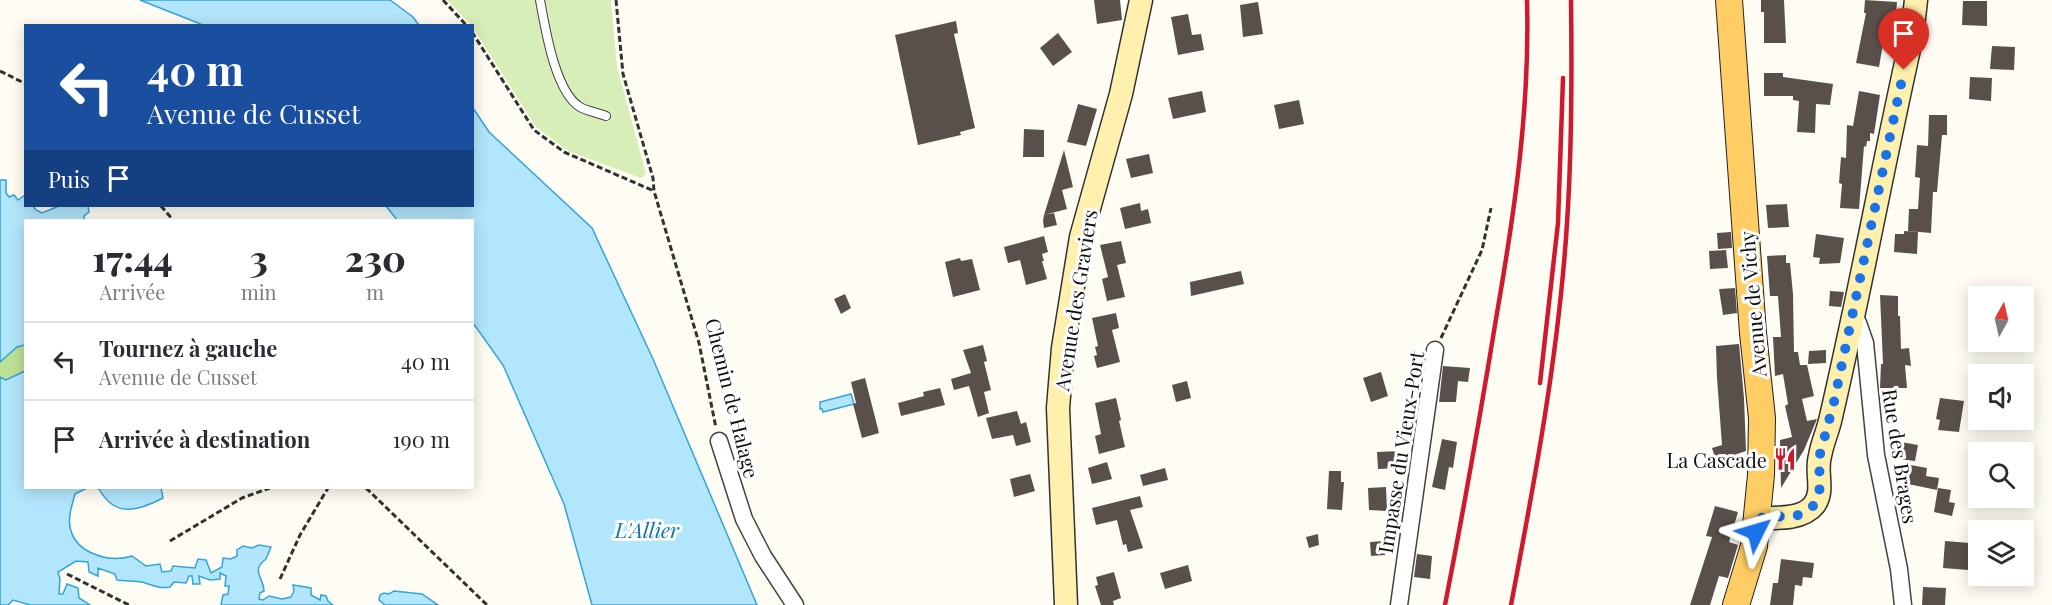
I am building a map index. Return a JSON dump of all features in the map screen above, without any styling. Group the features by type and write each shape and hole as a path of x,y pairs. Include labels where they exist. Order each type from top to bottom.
{"main road":[{"name":"Avenue de Vichy","path":"1729,0 1753,333 1762,418 1758,518 1754,546 1736,605"}],"street":[{"name":"Avenue des Graviers","path":"1066,605 1058,408 1063,348 1081,237 1121,94 1141,0"},
{"path":"1758,518 1800,515 1813,506 1818,496 1819,458 1829,424 1853,316 1912,36 1916,0"},
{"name":"Rue des Brages","path":"1853,316 1858,323 1864,343 1876,455 1899,569 1903,605"},
{"name":"Impasse du Vieux-Port","path":"1399,605 1435,350"},
{"name":"Chemin de Halage","path":"719,441 744,519 763,556 795,605"}],"lane":[{"path":"540,0 550,53 564,87 578,106 606,116"}],"path":[{"path":"443,0 465,24"},
{"name":"Chemin de Halage","path":"616,0 624,74 653,178 654,190 699,343 719,441"},
{"path":"474,35 534,130 564,152 654,190"},
{"path":"0,71 24,83"},
{"path":"162,207 172,219"},
{"name":"Impasse du Vieux-Port","path":"1435,350 1482,250 1491,208"},
{"path":"170,541 242,498 267,489"},
{"path":"280,579 300,535 327,489"},
{"path":"367,489 487,605"},
{"path":"67,574 129,605"}],"green space":[{"path":"447,0 611,0 617,66 646,174 641,178 568,151 536,127 474,29 474,24 470,24"},
{"path":"24,345 24,371 6,380 0,377 0,362 17,347"}],"water":[{"path":"140,0 390,0 413,17 418,24 200,24"},
{"name":"L'Allier","path":"474,110 489,132 592,228 653,359 757,605 592,605 564,504 503,365 474,324 474,219 396,219 387,207 474,207"},
{"path":"0,180 6,180 6,193 9,197 14,195 18,200 24,196 24,207 34,207 42,213 57,207 88,207 89,212 84,219 24,219 24,345 17,347 0,362"},
{"path":"24,371 24,489 85,489 75,494 70,527 73,536 86,550 104,557 132,556 146,566 160,564 162,572 171,571 173,566 195,568 198,559 206,560 211,573 222,567 223,558 231,559 237,556 237,550 243,546 271,547 258,571 264,591 260,593 259,599 263,600 269,596 282,599 291,597 294,591 293,585 311,588 311,595 320,600 321,595 326,596 333,605 221,605 223,595 228,594 229,586 225,586 226,576 220,573 220,579 210,580 199,576 200,584 193,584 192,576 189,576 186,583 174,582 170,587 162,587 142,582 117,580 115,574 98,568 98,576 89,572 88,562 76,561 58,572 59,594 63,594 67,584 78,588 79,598 90,605 30,605 13,600 8,605 0,605 0,377 6,380"},
{"path":"851,394 854,404 823,412 820,409 820,402"},
{"path":"99,489 161,489 163,498 136,509 128,509 120,508 105,498"},
{"path":"394,591 422,594 438,605 385,605 379,600 380,595"}],"building":[{"path":"1094,0 1120,0 1122,20 1097,24"},
{"path":"1761,0 1784,0 1786,43 1764,43 1764,12 1761,12"},
{"path":"1865,0 1897,2 1888,45 1883,44 1879,67 1856,63 1866,13 1864,13"},
{"path":"1963,1 1987,1 1987,26 1962,25"},
{"path":"1258,2 1263,34 1243,37 1240,5"},
{"path":"1188,14 1192,35 1201,34 1204,50 1178,55 1171,17"},
{"path":"956,21 958,33 954,34 975,128 960,132 961,135 918,145 895,35"},
{"path":"1058,33 1072,52 1053,66 1040,48"},
{"path":"1992,46 2015,47 2014,70 1990,69"},
{"path":"1764,73 1783,73 1783,77 1833,84 1830,105 1816,104 1815,133 1797,132 1799,101 1793,100 1793,96 1764,96"},
{"path":"1970,77 1992,78 1991,101 1969,99"},
{"path":"1202,91 1206,112 1173,119 1168,98"},
{"path":"1859,91 1880,95 1874,134 1870,133 1870,141 1867,141 1866,147 1864,146 1859,209 1840,208 1841,157 1846,158 1847,125 1853,126"},
{"path":"1299,100 1304,124 1279,129 1274,105"},
{"path":"1078,104 1097,109 1086,146 1067,142"},
{"path":"1929,115 1947,115 1947,135 1942,135 1937,192 1933,192 1931,233 1908,231 1909,209 1918,209 1920,178 1915,177 1917,145 1928,146"},
{"path":"1024,129 1044,130 1044,157 1023,157"},
{"path":"1064,150 1073,187 1062,190 1067,209 1044,215"},
{"path":"1149,154 1153,173 1131,178 1126,159"},
{"path":"1140,203 1141,211 1148,209 1151,223 1125,229 1120,208"},
{"path":"1787,204 1789,227 1768,228 1766,205"},
{"path":"1054,213 1057,225 1044,228 1044,215"},
{"path":"1904,231 1918,232 1917,254 1894,252 1895,234 1904,234"},
{"path":"1731,232 1732,248 1718,249 1717,233"},
{"path":"1816,234 1844,238 1840,263 1819,264 1820,258 1813,257"},
{"path":"1044,236 1048,252 1042,254 1044,261 1042,261 1047,279 1026,285 1020,260 1008,263 1004,247"},
{"path":"1121,241 1126,263 1117,265 1125,297 1107,301 1102,279 1108,277 1100,245"},
{"path":"1726,250 1728,268 1710,269 1709,251"},
{"path":"1786,255 1786,263 1790,263 1793,294 1794,352 1798,352 1800,365 1807,365 1814,396 1802,399 1807,421 1817,419 1804,450 1781,488 1780,440 1792,437 1785,406 1788,404 1783,374 1775,376 1773,337 1781,337 1778,296 1770,296 1767,256"},
{"path":"960,258 961,261 972,259 980,290 953,297 945,262"},
{"path":"1241,271 1244,284 1191,296 1190,282"},
{"path":"1735,288 1737,313 1723,315 1719,289"},
{"path":"1830,291 1844,292 1841,307 1829,306"},
{"path":"845,294 851,308 841,314 834,299"},
{"path":"1880,295 1898,296 1901,349 1909,348 1911,366 1905,365 1907,388 1880,388 1881,364 1883,364"},
{"path":"1116,313 1119,328 1112,330 1120,362 1097,368 1094,356 1097,355 1095,347 1098,346 1092,318"},
{"path":"1739,344 1746,451 1716,461 1712,448 1722,445 1716,346"},
{"path":"983,345 987,361 984,362 991,390 984,392 989,413 978,417 969,386 954,390 951,379 971,373 963,350"},
{"path":"1826,350 1826,363 1808,364 1809,351"},
{"path":"1443,366 1470,368 1468,382 1458,381 1456,402 1439,402"},
{"path":"1381,372 1388,396 1371,402 1363,378"},
{"path":"865,378 879,433 862,438 853,404 856,403 851,382"},
{"path":"1187,381 1191,398 1176,402 1172,385"},
{"path":"940,388 945,405 901,416 898,403 924,396 923,392"},
{"path":"1116,398 1125,447 1099,454 1095,436 1101,434 1095,403"},
{"path":"1940,398 1964,401 1959,432 1938,430 1940,420 1936,419"},
{"path":"1017,411 1021,424 1026,422 1031,442 1016,446 1013,435 992,439 986,418"},
{"path":"1442,439 1457,442 1453,468 1449,467 1445,490 1432,487"},
{"path":"1901,442 1918,445 1915,461 1898,459"},
{"path":"1401,451 1401,468 1378,469 1377,452"},
{"path":"1107,462 1112,479 1092,484 1088,468"},
{"path":"1911,465 1927,468 1926,476 1939,478 1937,490 1908,484"},
{"path":"1165,468 1168,480 1143,486 1140,475"},
{"path":"1329,471 1341,471 1341,482 1344,482 1342,510 1327,509"},
{"path":"1030,474 1035,491 1014,497 1010,479"},
{"path":"1386,487 1387,511 1369,510 1368,488"},
{"path":"1938,488 1951,490 1949,502 1955,503 1952,516 1934,512"},
{"path":"1140,496 1143,507 1130,510 1143,548 1128,552 1126,544 1123,545 1117,520 1096,525 1092,508"},
{"path":"1715,506 1738,512 1729,542 1738,545 1728,578 1719,576 1710,605 1690,605 1712,537 1706,536"},
{"path":"1318,534 1319,545 1309,548 1306,537"},
{"path":"1384,541 1385,555 1371,556 1370,542"},
{"path":"1945,541 1968,543 1968,570 1943,568"},
{"path":"1417,554 1432,556 1430,579 1414,577"},
{"path":"1781,559 1814,563 1812,578 1803,577 1802,586 1795,585 1793,605 1770,605 1773,583 1778,583"},
{"path":"1188,565 1192,581 1165,589 1160,573"},
{"path":"1114,572 1121,598 1113,601 1114,605 1101,605 1095,586 1098,585 1096,577"},
{"path":"1923,587 1946,588 1945,605 1922,605"}],"railway":[{"path":"1445,605 1479,423 1515,196 1524,118 1527,0"},
{"path":"1511,605 1545,415 1563,271 1571,139 1571,0"},
{"path":"1540,383 1558,223 1563,78"}],"place":[{"name":"La Cascade","path":"1785,459"}],"route":[{"path":"1756,532 1758,518 1800,515 1813,506 1818,496 1819,458 1829,424 1853,316 1904,70"}]}
